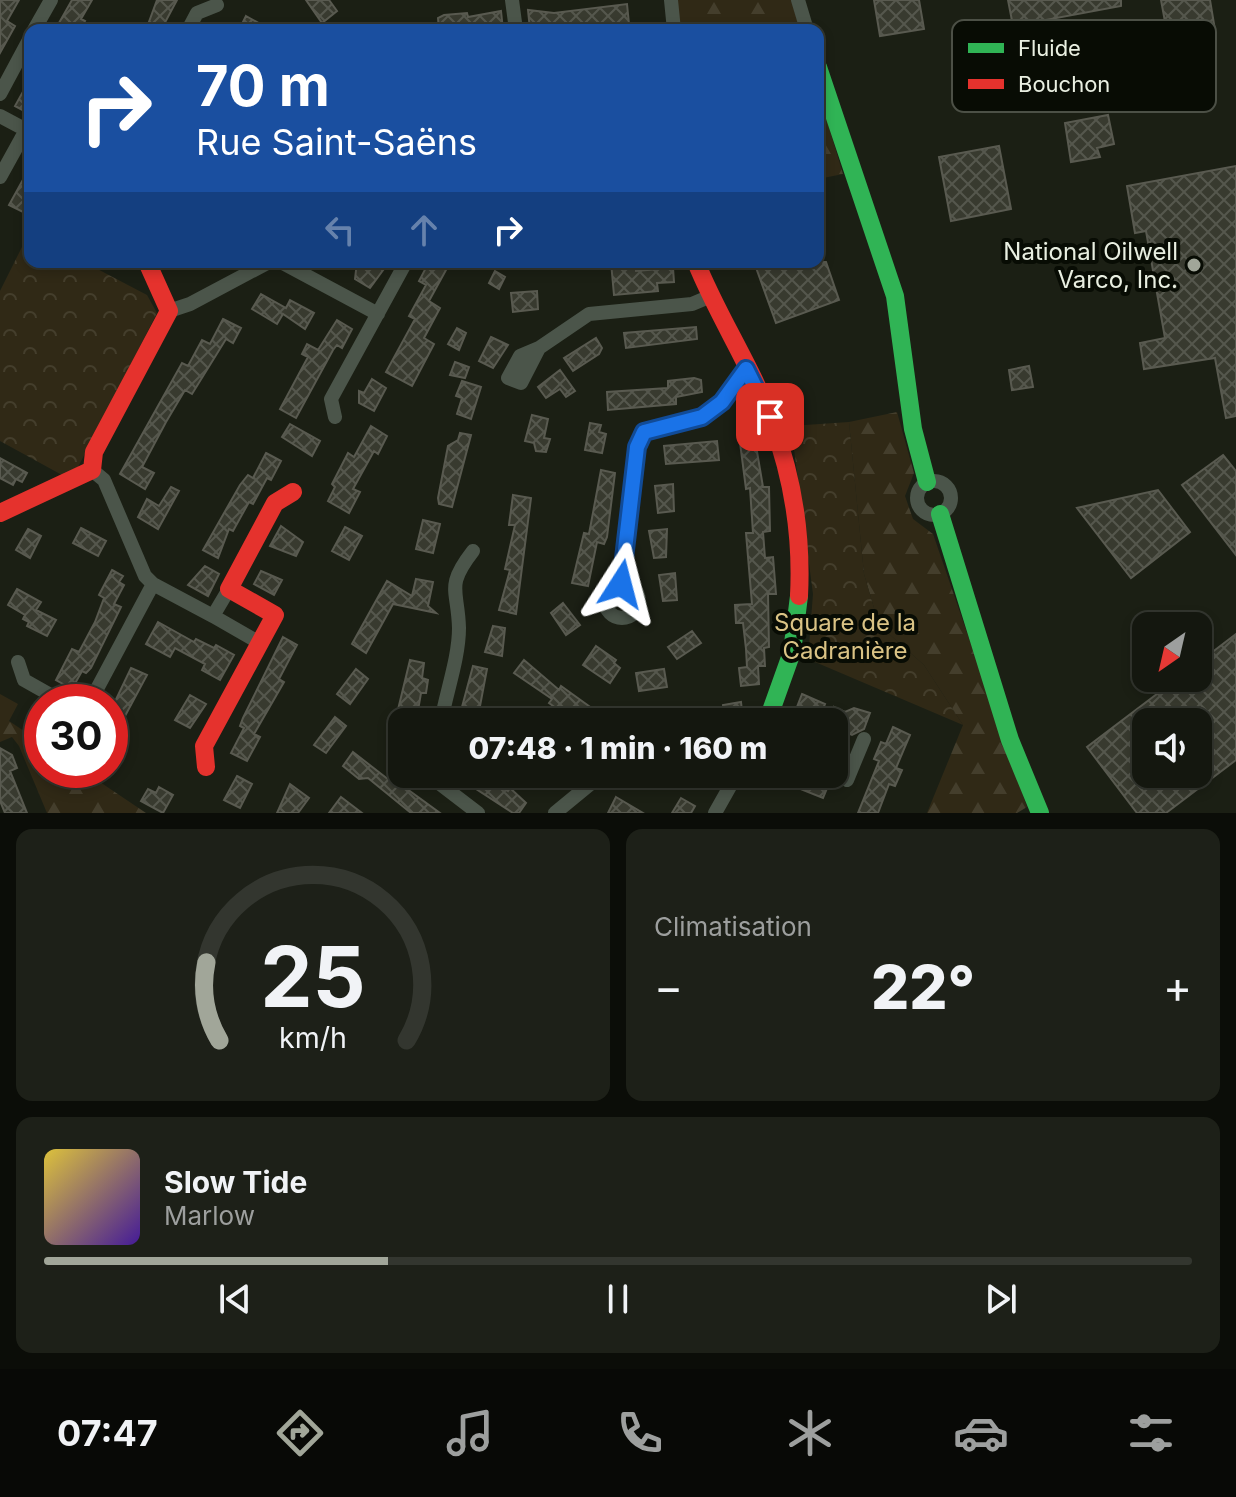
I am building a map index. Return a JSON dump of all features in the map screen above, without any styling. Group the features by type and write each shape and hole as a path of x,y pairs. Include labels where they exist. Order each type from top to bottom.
{"street":[{"path":"37,24 51,0"},
{"path":"512,0 515,24"},
{"path":"671,0 673,24"},
{"path":"798,0 805,24"},
{"path":"191,24 197,13 217,5"},
{"path":"0,94 24,49"},
{"path":"824,85 895,296 910,417 927,482"},
{"path":"0,116 24,129"},
{"path":"0,177 24,138"},
{"path":"150,268 169,311"},
{"path":"92,470 94,452 169,311 190,304 258,268"},
{"path":"292,268 378,314"},
{"path":"335,417 331,399 403,268"},
{"path":"699,268 782,448 792,493 799,621 794,652 774,708"},
{"path":"539,348 589,314 692,304 711,296"},
{"path":"621,584 640,438 649,428 702,417 722,402 746,369"},
{"path":"0,513 92,470"},
{"path":"92,470 104,480 145,576 153,584 260,643"},
{"path":"941,481 950,491 950,505 940,514 927,514 918,504 918,491 927,482 941,481"},
{"path":"213,616 275,503 293,492"},
{"path":"940,514 1010,740 1040,813"},
{"path":"444,708 459,629 453,594 459,570 473,551"},
{"path":"100,684 153,584"},
{"path":"206,767 204,746 275,615 229,589"},
{"path":"18,662 24,680 31,684"},
{"path":"848,777 864,739"},
{"path":"848,761 853,763"},
{"path":"446,788 478,813"},
{"path":"555,813 585,788"},
{"path":"715,813 728,788"}],"green space":[{"path":"677,0 791,0 798,24 679,24"},
{"path":"824,111 843,174 824,178"},
{"path":"24,243 24,268 95,268 147,295 157,313 77,469 62,475 0,441 0,291"},
{"path":"897,412 914,473 905,496 913,519 933,534 1027,807 1017,813 927,813 963,725 924,665 879,625 864,574 849,422"},
{"name":"Square de la Cadranière","path":"849,422 864,574 879,625 924,665 963,725 808,659 813,594 791,426"},
{"path":"0,694 18,704 9,721 24,731 24,758 12,737 0,742"},
{"path":"37,788 109,788 146,813 47,813"}],"building":[{"path":"0,0 19,0 7,21 15,26 0,53"},
{"path":"72,0 92,0 81,19 85,21 83,24 58,24"},
{"path":"157,0 177,0 164,24 148,24"},
{"path":"306,0 329,0 337,11 322,23"},
{"path":"874,0 919,0 924,29 880,36"},
{"path":"1008,0 1121,0 1121,6 1045,20 1012,20"},
{"path":"1161,0 1210,0 1213,20 1165,20"},
{"path":"627,4 629,24 529,24 528,10 554,13"},
{"path":"501,11 502,24 438,24 438,18 444,15 467,13 468,17"},
{"path":"246,16 260,24 242,24"},
{"path":"24,90 24,111 15,106"},
{"path":"1108,115 1114,144 1097,148 1100,157 1071,162 1065,123"},
{"path":"999,146 1011,209 951,221 939,157"},
{"name":"National Oilwell Varco, Inc.","path":"1236,166 1236,416 1226,418 1215,358 1144,369 1140,343 1165,338 1146,231 1135,233 1127,186"},
{"path":"24,178 24,210 9,205"},
{"path":"826,262 839,300 776,323 756,268 824,268"},
{"path":"356,268 385,268 370,288 355,279"},
{"path":"426,268 446,270 429,301 440,308 424,338 434,344 412,386 386,372 415,319 409,316 426,285 419,281"},
{"path":"612,268 636,268 636,271 673,268 674,282 657,283 658,291 614,295"},
{"path":"495,271 505,277 499,289 489,283"},
{"path":"537,291 538,309 513,312 511,293"},
{"path":"261,294 286,308 290,300 314,313 305,329 283,314 277,324 252,309"},
{"path":"223,319 241,328 233,343 226,339 192,394 185,390 142,467 154,473 145,489 120,474 182,363 188,366 202,340 210,344"},
{"path":"337,320 352,329 342,348 337,345 333,350 296,418 280,409 308,357 302,354 307,344 318,350"},
{"path":"696,327 697,339 626,348 624,333"},
{"path":"457,328 466,333 459,350 448,344"},
{"path":"491,337 508,345 493,368 479,361"},
{"path":"596,338 602,348 599,354 573,371 564,358"},
{"path":"455,362 469,367 465,378 450,375"},
{"path":"1029,366 1033,387 1012,390 1009,370"},
{"path":"560,370 575,391 566,397 560,389 546,398 538,387"},
{"path":"372,379 386,388 374,411 359,403 359,391 364,393"},
{"path":"701,380 702,392 676,397 676,404 608,410 607,392 668,388 668,381"},
{"path":"462,381 481,387 471,419 457,414 462,398 456,396"},
{"path":"532,415 548,419 544,438 550,439 546,452 536,451 534,443 525,441"},
{"path":"590,423 601,425 599,432 606,434 602,453 585,450"},
{"path":"290,424 320,441 312,456 282,437"},
{"path":"371,426 387,436 378,454 374,451 353,489 360,492 349,513 328,501 335,487 332,484 348,453 354,457"},
{"path":"460,433 471,435 452,507 439,504 438,498 448,446 458,440"},
{"path":"754,434 763,487 769,487 770,531 763,532 765,558 773,557 776,594 768,594 769,647 764,648 765,666 758,666 759,684 741,686 739,668 747,667 746,649 743,623 736,623 735,605 752,604 746,533 753,533 750,488 746,489 739,435"},
{"path":"717,441 719,460 666,464 664,446"},
{"path":"266,453 281,461 271,480 267,478 253,504 249,502 233,531 229,529 218,558 203,550 240,485 248,475 253,478"},
{"path":"1223,455 1236,471 1236,555 1182,485"},
{"path":"0,458 27,473 22,482 16,479 13,485 0,478"},
{"path":"601,470 615,473 607,537 604,544 597,542 588,586 572,583 584,533 589,534"},
{"path":"673,484 674,511 658,513 655,486"},
{"path":"171,487 179,491 158,529 138,517 147,499 159,506"},
{"path":"1158,490 1190,532 1131,578 1077,508"},
{"path":"513,495 531,498 516,614 499,610 510,570 505,569 515,525 509,525"},
{"path":"423,520 440,524 433,553 416,549"},
{"path":"281,526 303,542 296,556 270,546"},
{"path":"345,527 362,536 349,560 332,551"},
{"path":"81,528 106,541 98,556 73,543"},
{"path":"28,529 41,536 30,558 16,550"},
{"path":"667,529 666,557 654,558 649,531"},
{"path":"205,566 219,574 208,596 188,585"},
{"path":"112,570 123,576 119,582 124,585 114,604 121,607 91,668 86,673 82,671 75,684 63,684 56,680 72,649 79,652 95,622 104,598 99,595"},
{"path":"261,571 282,580 274,595 254,584"},
{"path":"675,573 677,600 663,601 659,575"},
{"path":"416,579 433,582 428,606 436,613 393,604 366,653 352,644 387,581 412,596"},
{"path":"17,589 41,602 36,610 56,620 47,636 27,626 29,622 23,619 25,615 8,605"},
{"path":"563,603 580,625 566,635 551,613"},
{"path":"158,622 194,642 196,639 214,648 216,645 234,655 220,680 202,670 205,664 175,648 170,657 146,644"},
{"path":"493,626 505,628 502,656 485,652"},
{"path":"692,631 701,643 677,659 668,647"},
{"path":"1236,634 1236,760 1212,778 1212,708 1138,708 1160,692 1212,692 1212,652"},
{"path":"283,637 297,645 279,679 284,682 254,734 260,737 247,761 231,753 244,728 240,726 243,718"},
{"path":"596,646 616,660 614,663 620,668 610,683 583,665"},
{"path":"410,660 424,663 422,678 428,680 426,693 421,693 418,708 398,708"},
{"path":"524,660 559,690 561,686 592,708 556,708 549,703 552,699 514,673"},
{"path":"473,666 487,669 480,708 462,708"},
{"path":"131,668 147,675 128,710 128,684 123,684"},
{"path":"356,669 368,679 350,704 337,694"},
{"path":"664,669 667,687 639,691 636,673"},
{"path":"802,694 825,704 823,708 797,707"},
{"path":"190,695 206,704 190,728 175,720"},
{"path":"741,702 742,708 723,708 723,705"},
{"path":"854,708 870,713 864,729 852,735 848,733 848,711"},
{"path":"1132,713 1132,788 1199,788 1166,813 1137,813 1087,747"},
{"path":"335,717 346,726 326,753 314,745"},
{"path":"893,727 910,735 896,768 902,770 895,786 889,784 878,813 858,813 879,761 874,759 881,742 886,744"},
{"path":"0,748 12,755 17,768 10,771 27,813 5,813 0,801"},
{"path":"353,752 388,779 388,788 406,788 440,813 411,813 368,778 359,779 343,766"},
{"path":"237,776 252,784 240,808 224,800"},
{"path":"290,784 309,798 298,813 277,813"},
{"path":"159,787 173,795 163,813 141,801 148,789 156,793"},
{"path":"475,788 503,788 508,791 510,788 526,803 519,813 513,813"},
{"path":"798,788 827,788 823,798"},
{"path":"341,797 362,813 329,813"},
{"path":"616,797 643,813 608,813"},
{"path":"681,798 695,806 691,813 672,813"}],"traffic: fast":[{"path":"824,85 895,296 913,429 927,482"},
{"path":"940,514 1010,740 1040,813"},
{"path":"772,708 792,652 799,596"}],"traffic: jam":[{"path":"0,513 92,470 94,452 169,311 150,268"},
{"path":"699,268 764,402 786,465 799,552 799,596"},
{"path":"206,767 204,746 275,615 229,589 275,503 293,492"}],"place":[{"name":"National Oilwell Varco, Inc.","path":"1194,265"}],"route":[{"path":"621,584 637,447 644,432 649,428 702,417 722,402 746,369 770,417"}]}
